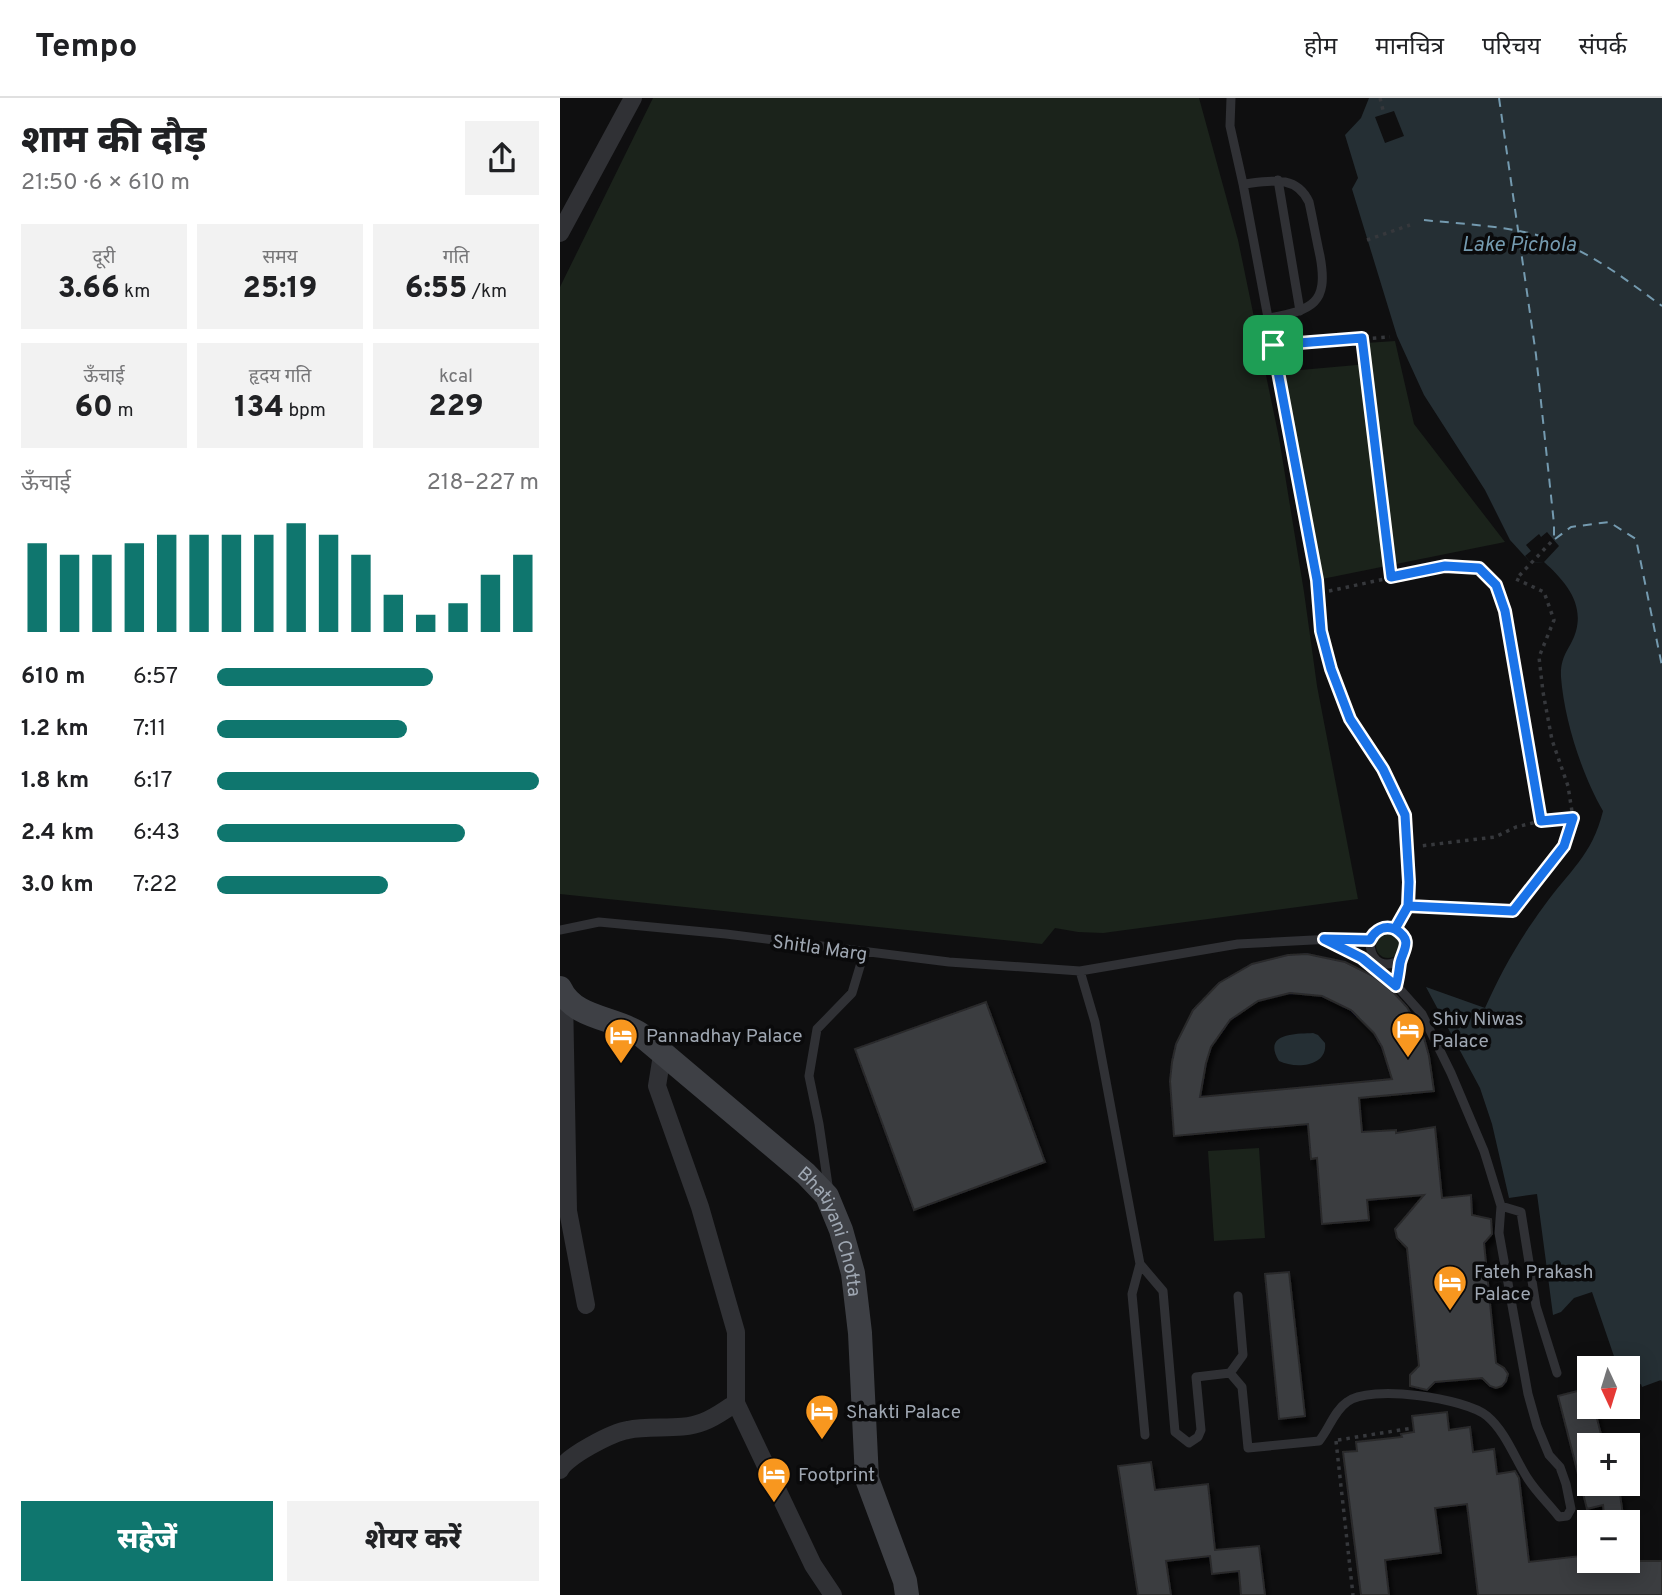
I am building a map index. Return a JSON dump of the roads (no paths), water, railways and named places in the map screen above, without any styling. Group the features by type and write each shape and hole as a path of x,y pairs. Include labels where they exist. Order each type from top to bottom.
{"main road":[{"name":"Bhatiyani Chotta","path":"562,992 570,1003 588,1014 628,1027 806,1174 827,1196 841,1230 853,1273 860,1333 867,1479 905,1581 907,1595"}],"street":[{"path":"560,233 627,101"},
{"path":"562,992 568,1211 586,1305"},
{"path":"662,1055 657,1086 700,1207 736,1332 736,1403 813,1565 833,1595"},
{"path":"560,1471 562,1465 588,1447 627,1430 652,1430 703,1423 736,1403"}],"lane":[{"path":"1231,98 1230,126 1244,184 1317,580 1321,631 1331,669 1350,719 1383,769 1405,815 1408,906 1395,929"},
{"path":"1244,184 1278,180 1298,186 1310,202 1324,274 1320,295 1312,304 1300,311 1269,318"},
{"path":"1278,180 1300,311"},
{"name":"Shitla Marg","path":"560,930 599,922 726,934 949,962 1080,971 1238,944 1324,939 1370,940"},
{"path":"1396,986 1407,944 1401,932 1395,929 1383,928 1377,931 1370,940 1371,954 1379,962 1390,964 1401,959"},
{"path":"1230,1373 1242,1387 1248,1448 1319,1441 1347,1402 1377,1392 1409,1394 1465,1407 1486,1416 1508,1443 1527,1478 1559,1517 1567,1516 1572,1509 1560,1467 1549,1455 1528,1394 1499,1233 1501,1206 1484,1150 1451,1073 1422,1014 1396,986 1362,958 1324,939"},
{"path":"827,1196 830,1189 808,1076 817,1029 852,993 864,953"},
{"path":"1080,971 1095,1022 1140,1264 1132,1294 1145,1435"},
{"path":"1501,1206 1521,1212 1536,1306 1557,1373"},
{"path":"1140,1264 1163,1291 1175,1432 1189,1443 1198,1437 1200,1430 1196,1377 1230,1373 1243,1355 1238,1296"}],"water":[{"name":"Lake Pichola","path":"1369,98 1662,98 1662,1382 1661,1380 1642,1387 1640,1356 1614,1356 1592,1292 1574,1298 1561,1312 1553,1315 1537,1194 1509,1198 1492,1124 1480,1088 1426,987 1485,1008 1527,931 1586,852 1603,811 1575,746 1563,693 1562,663 1574,637 1578,620 1575,601 1565,584 1544,562 1531,563 1510,540 1485,490 1424,395 1397,336 1352,189 1358,178 1345,135 1361,118"},
{"path":"1313,1033 1325,1043 1325,1051 1321,1057 1301,1065 1279,1061 1275,1052 1278,1040 1290,1035"}],"place":[{"name":"Shiv Niwas Palace","path":"1408,1059"},
{"name":"Pannadhay Palace","path":"621,1065"},
{"name":"Fateh Prakash Palace","path":"1450,1312"},
{"name":"Shakti Palace","path":"822,1441"},
{"name":"Footprint","path":"774,1504"}]}
